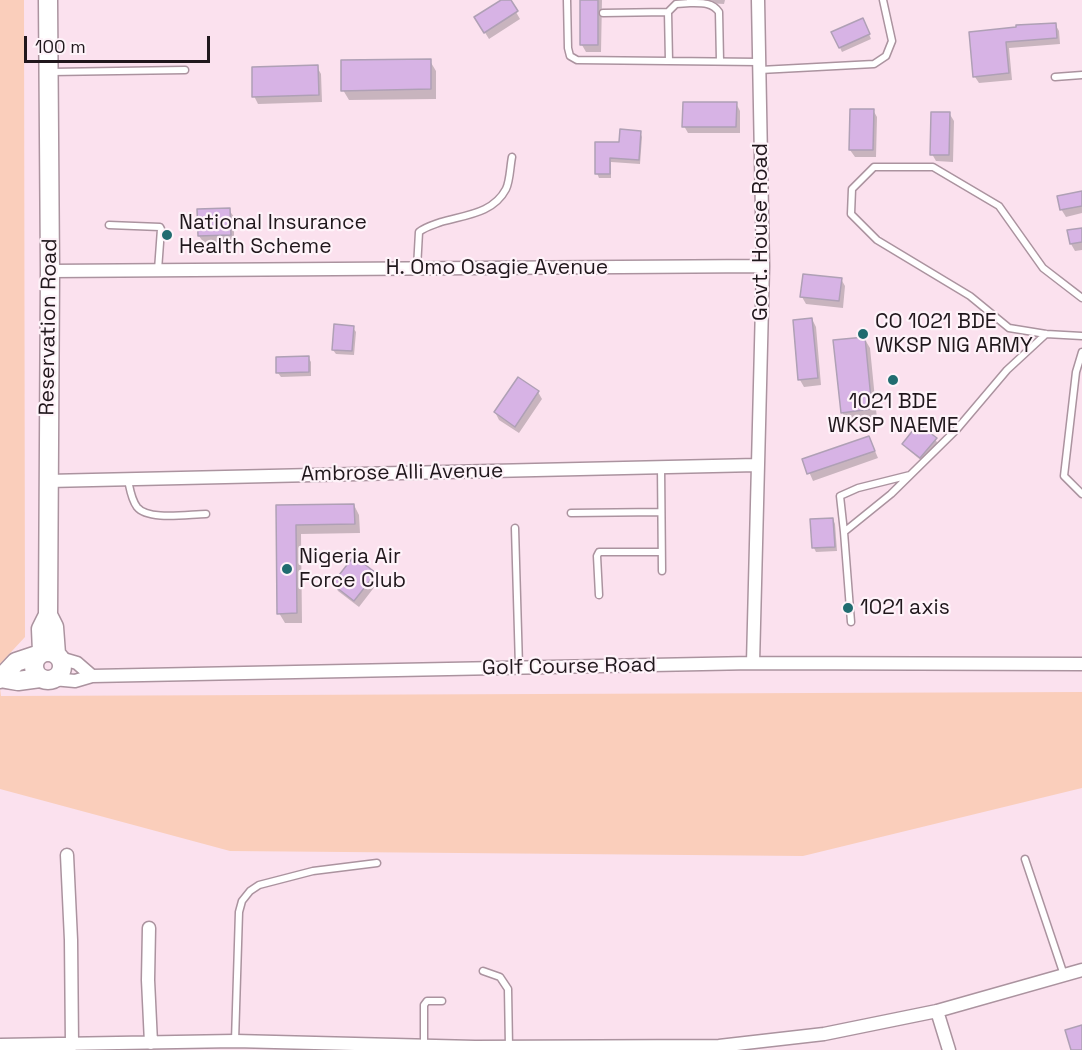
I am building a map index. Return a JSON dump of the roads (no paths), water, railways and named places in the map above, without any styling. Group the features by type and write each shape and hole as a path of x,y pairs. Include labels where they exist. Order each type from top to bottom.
{"street":[{"name":"Reservation Road","path":"48,0 50,272 48,615 41,629 49,655"},
{"name":"Govt. House Road","path":"753,663 763,266 758,0"},
{"name":"H. Omo Osagie Avenue","path":"50,272 763,266"},
{"name":"Ambrose Alli Avenue","path":"48,481 757,465"},
{"path":"0,679 16,662 49,655 77,663 92,676"},
{"path":"47,679 34,670 33,665 49,655"},
{"path":"0,679 18,681 57,676 62,668 49,655"},
{"name":"Golf Course Road","path":"47,679 75,681 92,676 753,663 1082,664"},
{"path":"67,855 72,1045"},
{"path":"149,928 148,980 151,1043"},
{"path":"0,1045 113,1047 151,1043 235,1041 475,1048 719,1046 825,1034 937,1011 1082,970"},
{"path":"937,1011 949,1050"}],"lane":[{"path":"567,0 568,48 570,56 577,60 720,61 759,66 874,64 886,56 892,41 884,0"},
{"path":"603,13 668,12 676,4 690,2 715,6 719,12 720,61"},
{"path":"668,12 669,61"},
{"path":"49,72 185,70"},
{"path":"1055,76 1082,75"},
{"path":"417,269 420,232 433,225 482,211 495,203 506,188 512,157"},
{"path":"1082,298 1043,268 999,206 933,167 874,167 852,189 851,214 876,240 970,296 1009,328 1046,334 1082,336"},
{"path":"109,225 160,227 158,271"},
{"path":"844,532 891,494 957,429 1007,370 1046,334"},
{"path":"1082,352 1076,372 1064,476 1082,494"},
{"path":"661,467 662,571"},
{"path":"851,622 840,496 858,488 910,475"},
{"path":"128,479 132,497 143,512 152,515 206,514"},
{"path":"571,513 661,512"},
{"path":"514,528 519,668"},
{"path":"599,595 597,556 599,552 662,552"},
{"path":"1025,860 1064,975"},
{"path":"235,1041 239,912 242,901 259,885 313,871 377,863"},
{"path":"483,971 500,977 508,989 509,1047"},
{"path":"424,1046 424,1005 427,1001 442,1000"}],"place":[{"name":"National Insurance Health Scheme","path":"167,235"},
{"name":"CO 1021 BDE WKSP NIG ARMY","path":"863,334"},
{"name":"1021 BDE WKSP NAEME","path":"893,380"},
{"name":"Nigeria Air Force Club","path":"287,569"},
{"name":"1021 axis","path":"848,608"}]}
